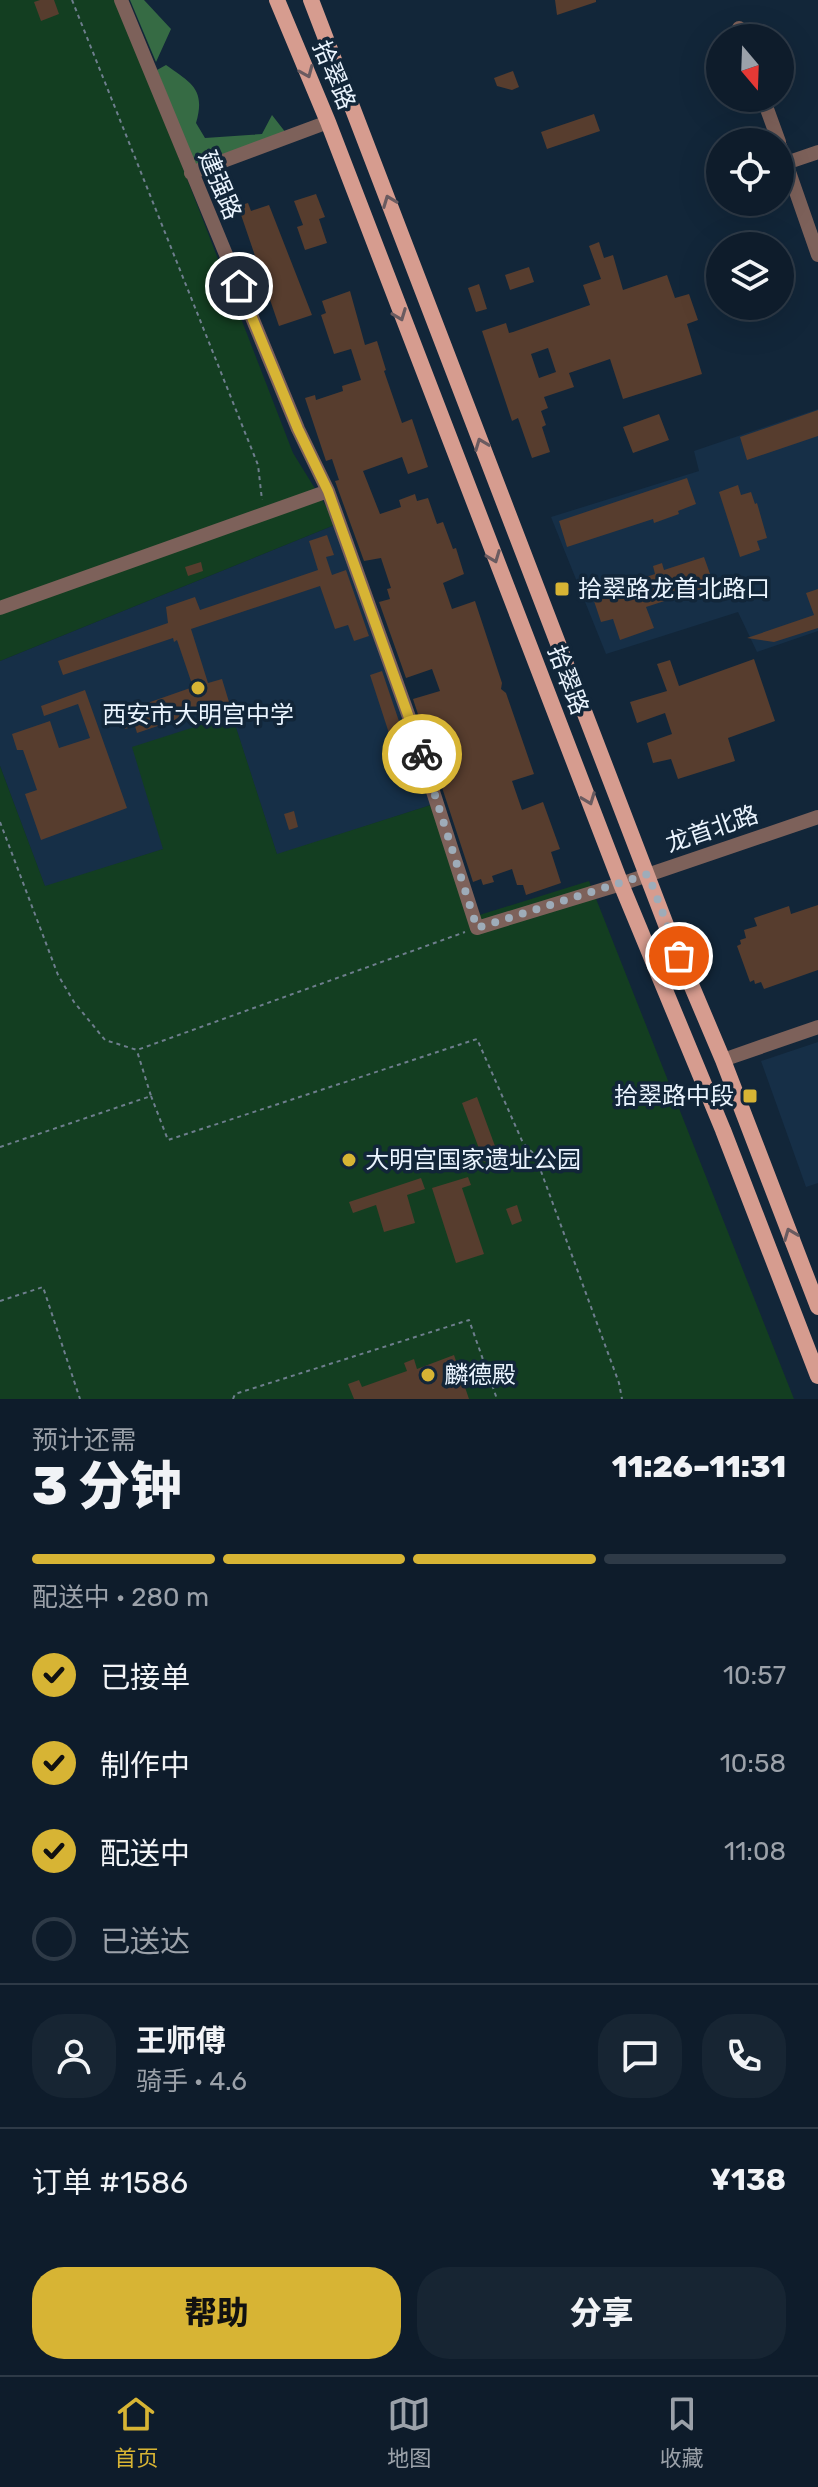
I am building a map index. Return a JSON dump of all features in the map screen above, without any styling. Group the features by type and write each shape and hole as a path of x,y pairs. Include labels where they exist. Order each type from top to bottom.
{"main road":[{"name":"拾翠路","path":"277,0 328,122 621,884 723,1130 818,1376"},
{"name":"拾翠路","path":"311,0 668,930 723,1060 818,1307"}],"street":[{"name":"建强路","path":"121,0 298,429 328,491 409,717 477,928"},
{"path":"191,173 328,122"},
{"path":"794,160 818,152"},
{"path":"794,186 818,255"},
{"path":"0,608 328,491"},
{"name":"龙首北路","path":"477,928 621,884 818,817"},
{"path":"723,1060 818,1027"}],"path":[{"path":"72,0 258,465 263,503"},
{"path":"0,822 58,975 74,1002 105,1040 137,1050 477,928"},
{"path":"137,1050 168,1140 477,1039 523,1143 535,1155 619,1383 622,1399"},
{"path":"0,1147 151,1096"},
{"path":"0,1301 43,1287 80,1399"},
{"path":"233,1399 235,1394 469,1320 497,1399"}],"shaded area":[{"path":"818,409 818,631 757,652 738,612 606,654 551,517 699,471 694,451"},
{"name":"西安市大明宫中学","path":"337,524 437,803 277,855 232,716 164,849 45,887 0,766 0,661"},
{"path":"818,1042 818,1183 806,1187 761,1061"}],"green space":[{"path":"0,0 118,0 293,453 337,524 0,661"},
{"path":"130,0 144,0 171,29 156,62"},
{"path":"166,65 194,88 199,102 196,123 205,138 262,134 272,115 286,133 195,166 157,70"},
{"name":"大明宫国家遗址公园","path":"232,715 277,854 437,803 473,917 589,881 794,1399 0,1399 0,766 45,886 163,849 132,747"}],"building":[{"path":"54,0 59,14 41,21 34,2"},
{"path":"555,0 596,0 596,2 557,15"},
{"path":"513,71 519,87 512,90 497,86 494,78"},
{"path":"594,114 600,131 547,149 541,132"},
{"path":"316,194 325,217 319,219 327,243 305,250 297,227 303,225 294,201"},
{"path":"248,203 251,211 269,205 312,315 279,326 238,206"},
{"path":"599,242 604,258 613,255 623,290 667,275 675,298 689,294 698,320 687,324 702,374 623,399 610,359 569,373 574,387 544,397 548,408 541,411 546,425 542,427 550,452 532,458 518,418 512,421 482,331 506,323 509,333 590,305 583,285 601,279 589,246","holes":["548,348 556,372 539,378 531,354"]},
{"path":"529,267 534,282 510,290 505,275"},
{"path":"479,284 487,309 476,312 468,288"},
{"path":"350,291 365,345 377,341 402,423 412,419 428,467 408,474 402,457 363,471 380,514 401,507 399,500 415,494 417,501 428,498 437,524 443,522 464,574 443,583 452,609 475,601 502,683 501,689 506,693 534,774 512,781 522,810 543,802 560,849 551,852 561,883 526,895 523,885 517,885 512,869 492,876 494,882 483,885 481,879 473,882 413,699 440,691 432,669 406,678 379,602 390,599 387,589 391,588 381,558 364,561 335,481 339,480 332,459 326,461 305,398 315,395 316,400 343,391 342,386 361,380 351,349 334,354 321,315 326,313 322,301"},
{"path":"818,410 818,436 747,460 740,437"},
{"path":"659,414 669,440 633,453 623,427"},
{"path":"687,478 696,504 678,511 679,514 654,523 653,519 567,547 559,521"},
{"path":"738,485 741,495 751,492 767,538 757,541 760,550 740,557 719,492"},
{"path":"327,535 334,555 326,557 332,575 346,570 369,636 354,641 348,625 335,629 320,586 191,629 208,683 222,679 229,702 137,733 135,726 125,729 119,713 193,687 177,640 174,642 173,638 63,675 58,661 168,623 166,607 195,597 200,610 318,570 309,541"},
{"path":"704,557 714,585 646,607 654,628 620,640 613,619 601,622 592,595 655,574 653,566 662,563 664,570"},
{"path":"201,562 203,571 188,576 185,567"},
{"path":"818,589 818,628 774,642 747,638 814,615 806,593"},
{"path":"754,659 775,721 728,738 735,761 678,779 671,759 653,763 647,743 672,734 665,713 637,723 630,702 667,691 657,664 670,660 679,686"},
{"path":"382,671 422,789 416,791 409,771 402,773 370,675"},
{"path":"85,690 127,808 41,840 25,794 37,790 23,750 17,750 12,734 50,721 59,748 90,738 78,704 44,716 41,706"},
{"path":"294,811 298,827 289,830 284,814"},
{"path":"818,905 818,970 764,989 761,982 750,982 737,946 741,944 740,940 746,938 744,930 757,926 754,918 789,906 791,914"},
{"path":"477,1097 499,1157 484,1162 462,1103"},
{"path":"468,1177 471,1185 462,1188 484,1254 456,1263 432,1188"},
{"path":"421,1178 425,1189 407,1195 415,1223 384,1232 376,1205 353,1213 349,1202"},
{"path":"517,1205 522,1221 512,1225 506,1209"},
{"name":"麟德殿","path":"454,1355 469,1399 354,1399 348,1384 359,1380 362,1387 407,1371 404,1363 414,1359 417,1369"}],"way so far":[{"path":"422,754 477,928 648,874 679,956"}],"place":[{"name":"拾翠路龙首北路口","path":"562,589"},
{"name":"西安市大明宫中学","path":"198,688"},
{"name":"拾翠路中段","path":"750,1096"},
{"name":"大明宫国家遗址公园","path":"349,1160"},
{"name":"麟德殿","path":"428,1375"}],"route":[{"path":"239,286 298,429 328,491 422,754"}]}
